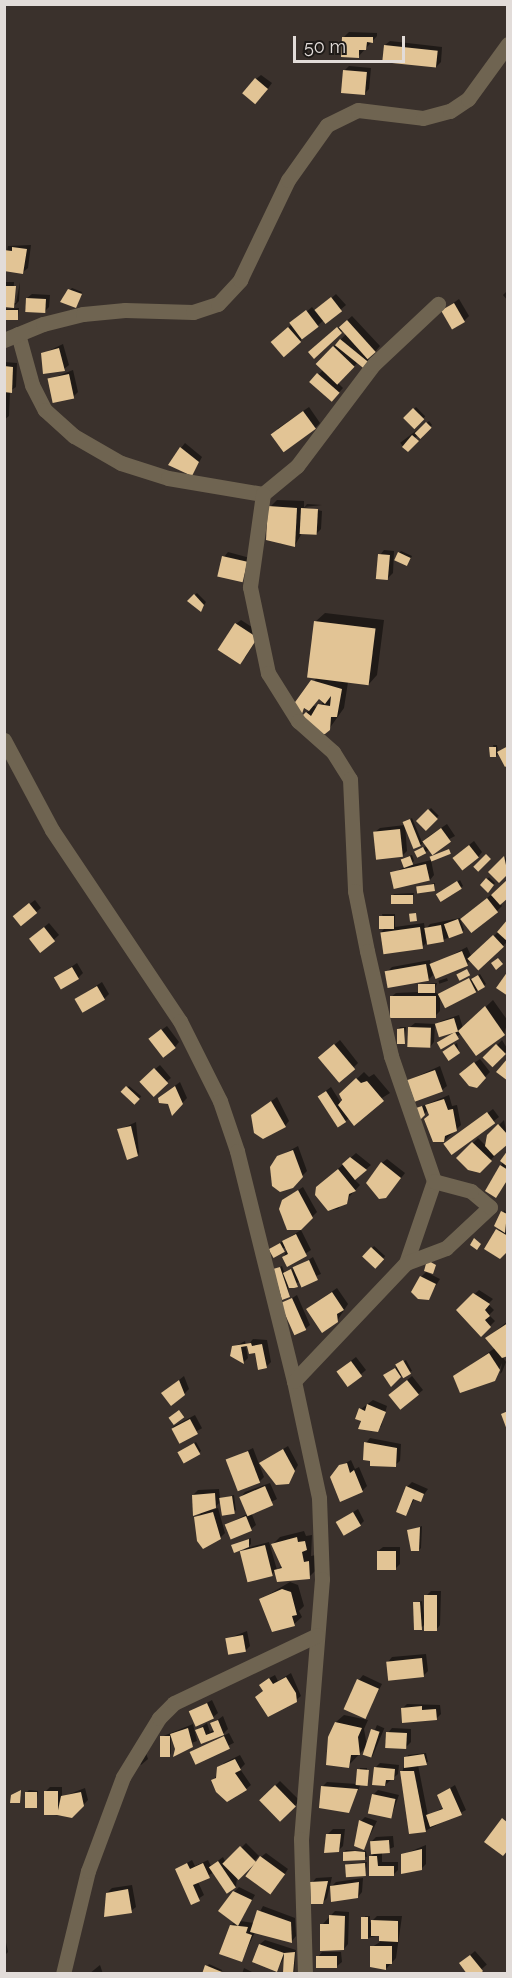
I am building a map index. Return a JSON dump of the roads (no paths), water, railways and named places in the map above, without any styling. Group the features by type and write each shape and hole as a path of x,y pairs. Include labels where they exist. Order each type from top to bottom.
{"street":[{"path":"263,494 168,478 121,463 74,436 45,410 11,337 83,314 125,310 193,312 218,304 240,280 288,180 327,125 358,110 423,118 450,111 468,99 507,44"},
{"path":"294,1381 406,1263 434,1180 397,1076 367,951 355,891 350,779 333,752 298,722 268,673 250,587 263,494 297,465 374,364 438,304"},
{"path":"4,741 52,830 180,1021 220,1101 237,1151 294,1381 319,1498 322,1579 302,1839 305,1974"},
{"path":"406,1263 446,1248 490,1207 471,1191 434,1180"},
{"path":"63,1974 88,1871 123,1777 159,1718 174,1703 317,1635"}]}
